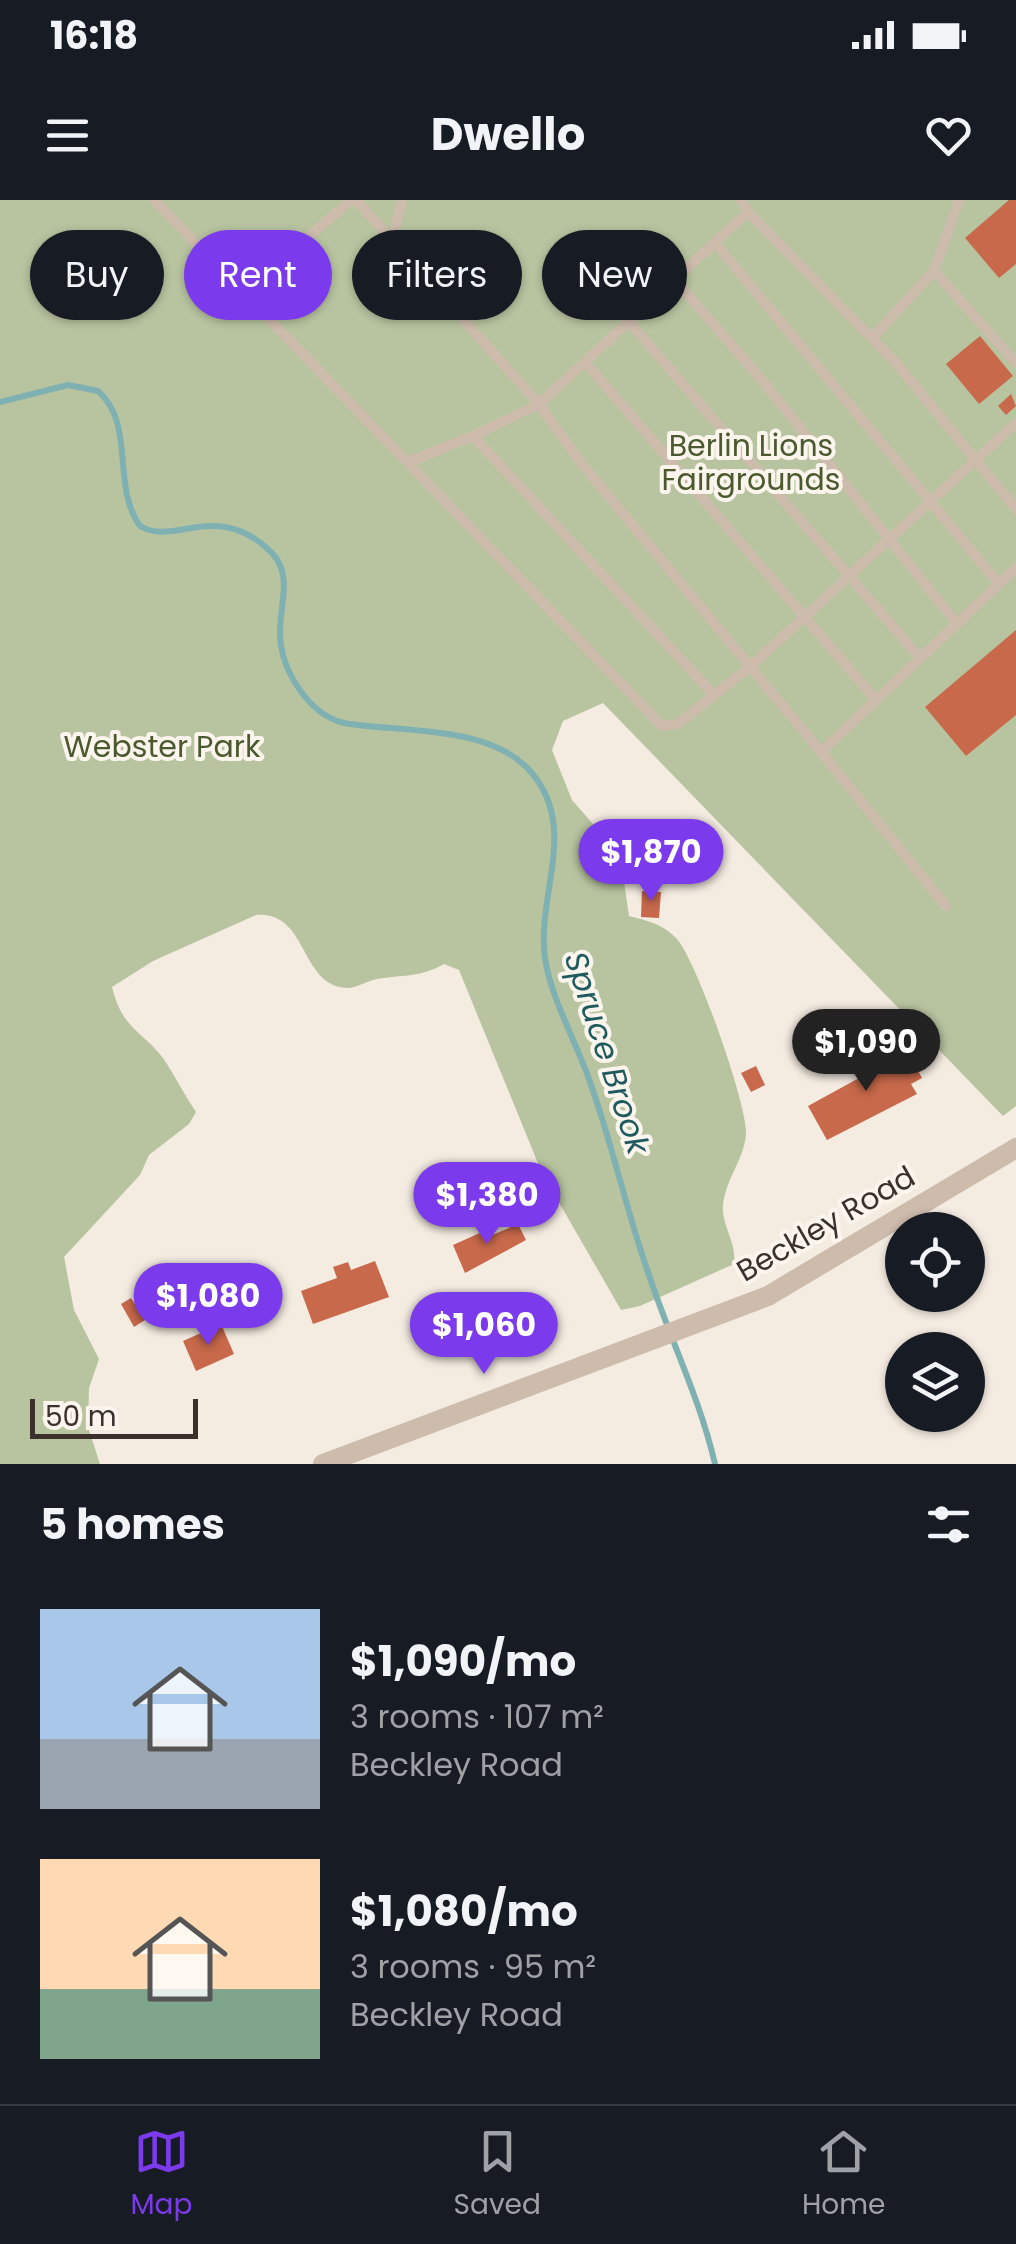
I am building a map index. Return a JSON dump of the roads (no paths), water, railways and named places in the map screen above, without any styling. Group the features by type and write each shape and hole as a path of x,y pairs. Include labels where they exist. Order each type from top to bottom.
{"street":[{"name":"Beckley Road","path":"322,1464 768,1296 1016,1148"}],"lane":[{"path":"154,200 184,232"},
{"path":"318,230 353,200 382,230"},
{"path":"394,230 402,200"},
{"path":"741,200 748,212 872,338 1016,509"},
{"path":"872,338 934,270 959,200"},
{"path":"687,268 748,212"},
{"path":"715,243 999,584"},
{"path":"934,270 1016,363"},
{"path":"687,295 957,624"},
{"path":"269,320 662,726 678,724 752,665 1016,423"},
{"path":"464,320 539,404 580,463 752,665 946,906"},
{"path":"408,462 539,404 629,322 920,658"},
{"path":"585,362 876,700"},
{"path":"473,436 714,695"},
{"path":"821,752 1016,568"}],"waterway":[{"name":"Spruce Brook","path":"0,402 68,385 98,391 117,420 127,493 140,526 153,531 215,526 233,529 271,552 284,581 280,634 285,662 299,689 319,710 344,723 469,738 514,757 531,772 546,795 553,818 545,918 547,969 598,1106 642,1254 715,1464"}],"park label":[{"name":"Berlin Lions Fairgrounds","path":"751,463"},
{"name":"Webster Park","path":"162,747"}]}
